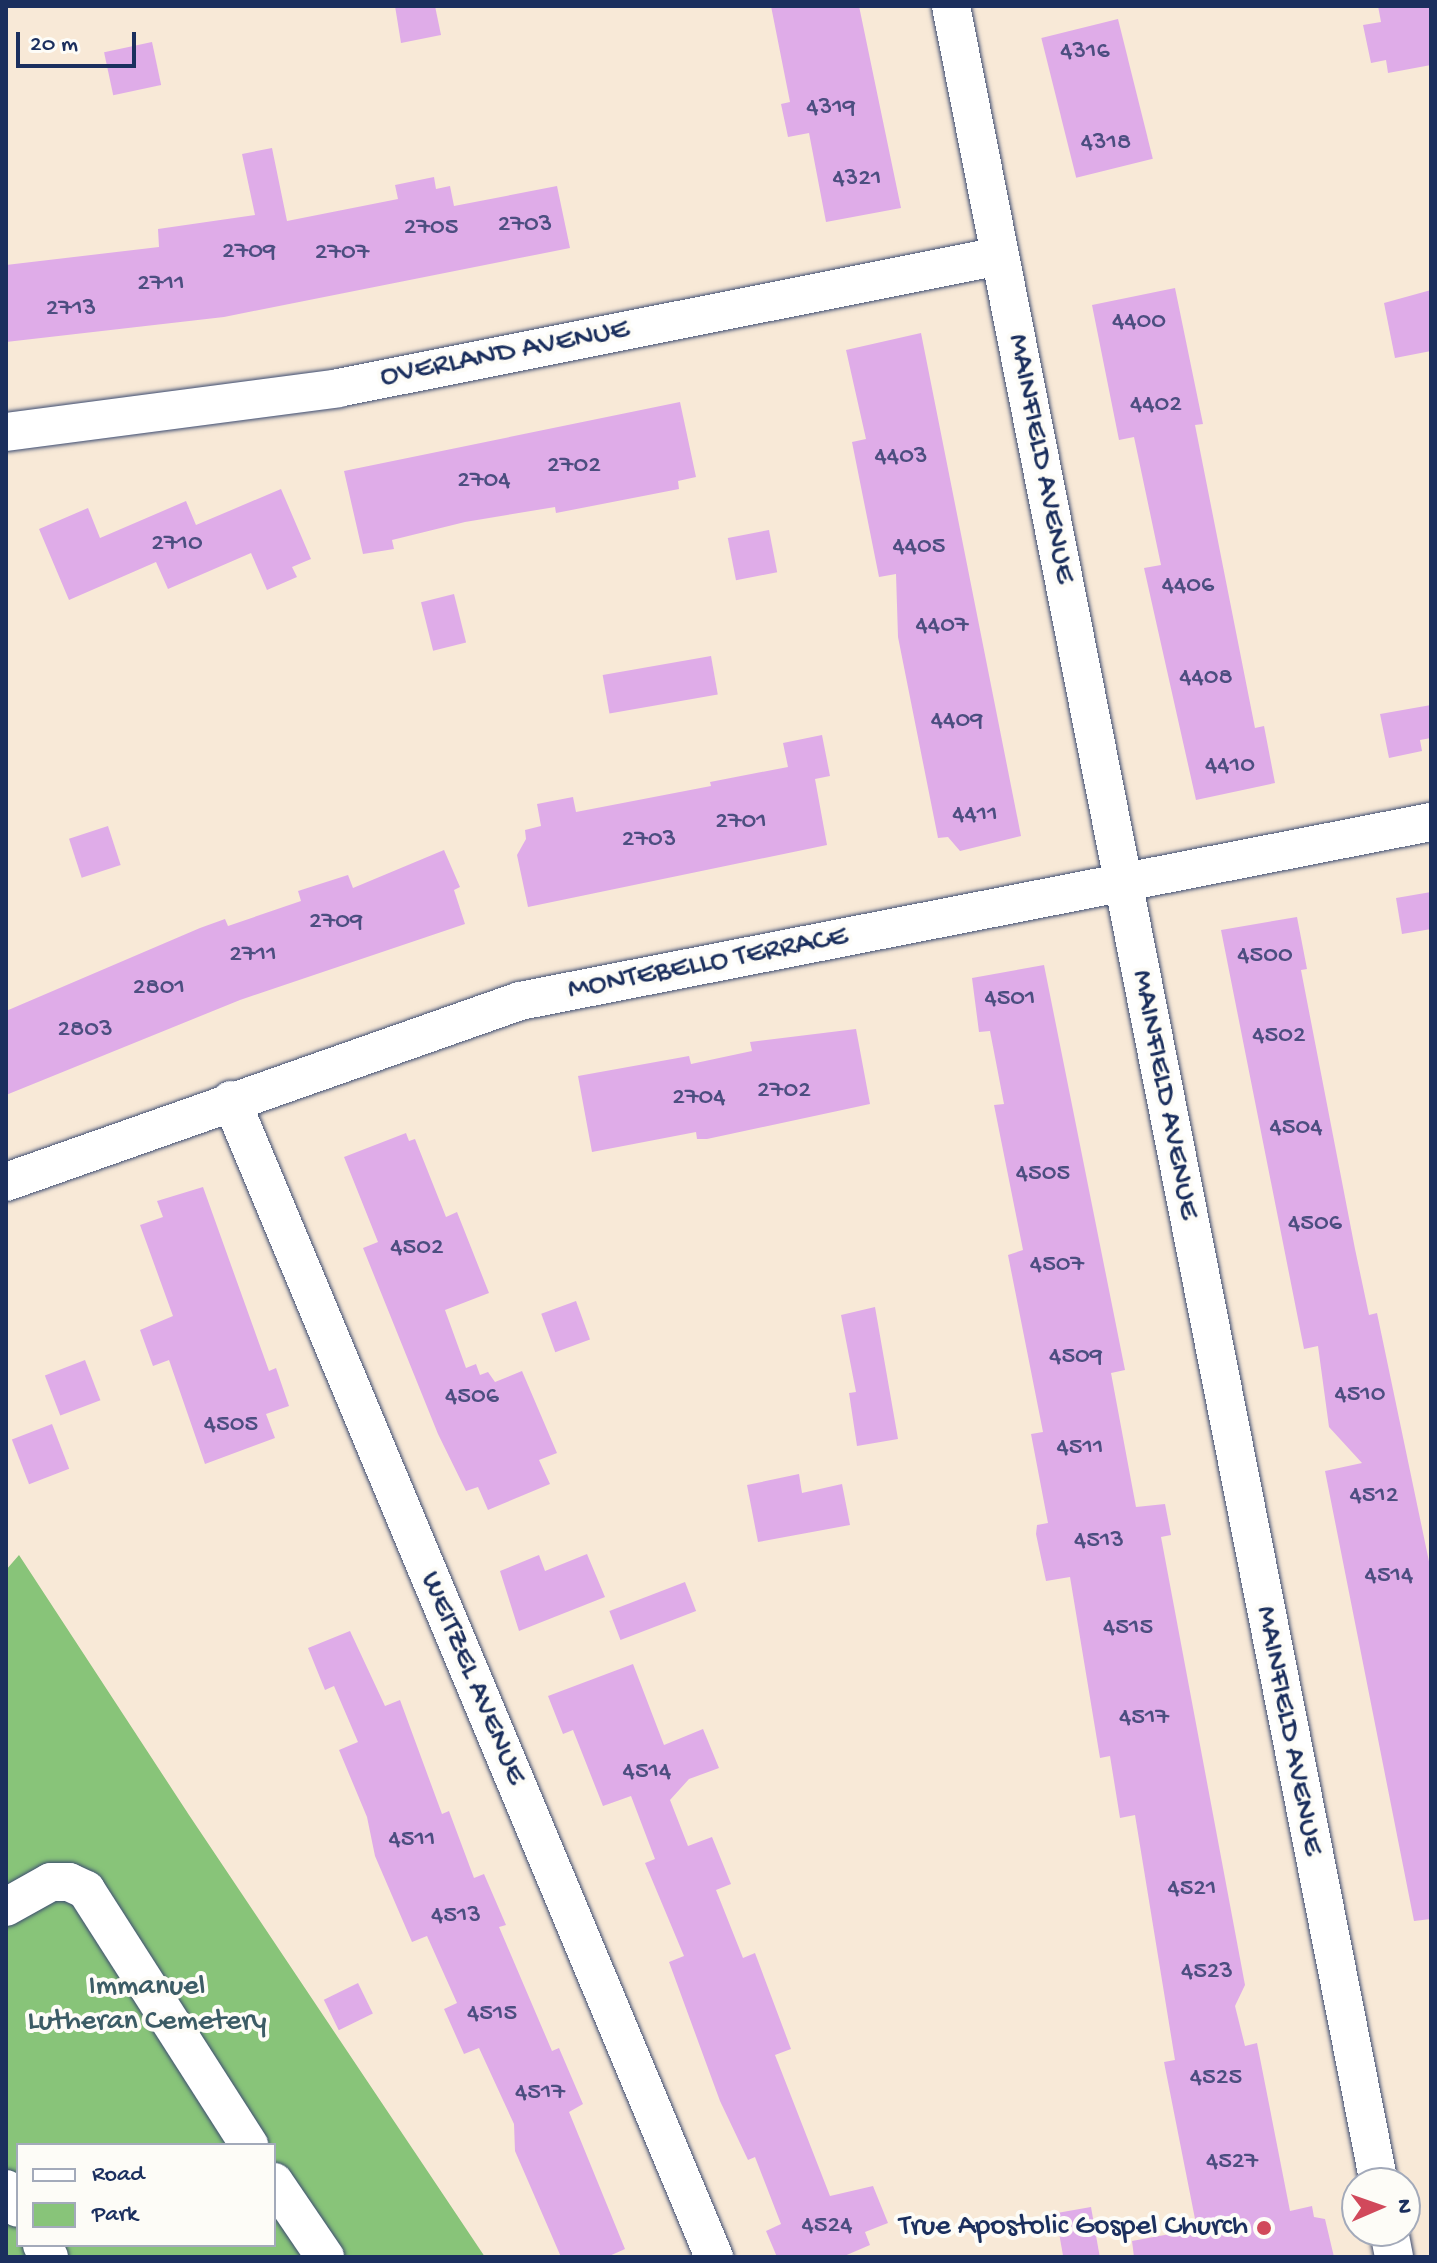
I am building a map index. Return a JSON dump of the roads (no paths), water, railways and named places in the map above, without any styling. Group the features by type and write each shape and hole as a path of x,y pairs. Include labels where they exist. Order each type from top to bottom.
{"street":[{"name":"MAINFIELD AVENUE","path":"951,6 1376,2167"},
{"name":"OVERLAND AVENUE","path":"6,432 338,388 1000,256"},
{"name":"MONTEBELLO TERRACE","path":"6,1182 231,1100 520,1001 1122,886 1431,822"},
{"name":"WEITZEL AVENUE","path":"231,1100 714,2257"},
{"path":"6,1907 51,1882 86,1890 248,2143"},
{"path":"276,2185 325,2257"}],"place":[{"name":"True Apostolic Gospel Church","path":"1264,2228"}],"park label":[{"name":"Immanuel Lutheran Cemetery","path":"147,2005"}]}
